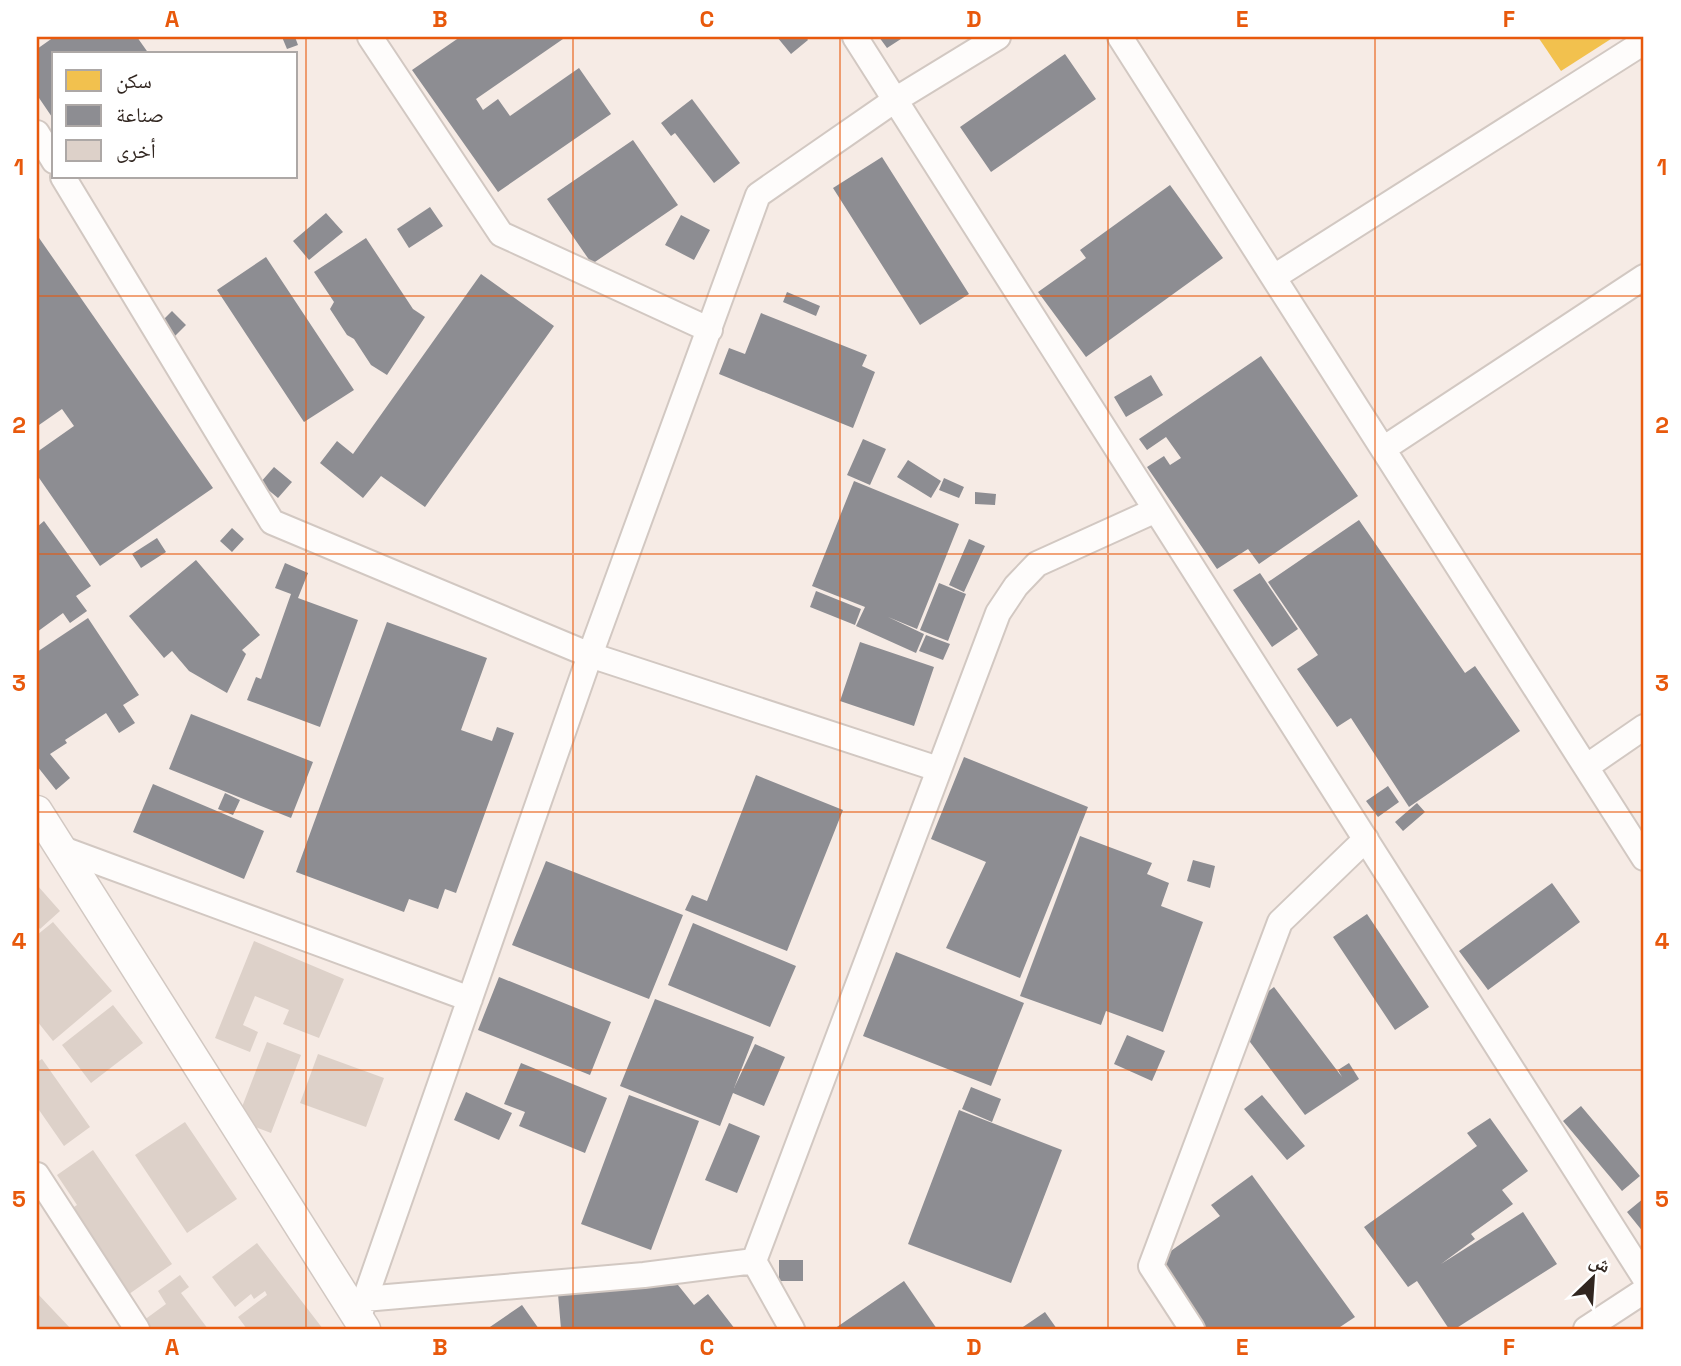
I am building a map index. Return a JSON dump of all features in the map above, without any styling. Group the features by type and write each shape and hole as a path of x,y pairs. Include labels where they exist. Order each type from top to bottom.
{"street":[{"path":"370,37 501,234 710,330"},
{"path":"855,37 1644,1277"},
{"path":"362,1316 590,655 758,195 895,100 998,37"},
{"path":"1120,37 1644,858"},
{"path":"1274,277 1644,42"},
{"path":"37,132 52,158"},
{"path":"65,178 272,522 590,655 938,769"},
{"path":"1383,449 1644,277"},
{"path":"792,1329 754,1261 998,613 1016,586 1037,565 1156,510"},
{"path":"1586,767 1644,727"},
{"path":"37,811 362,1316"},
{"path":"1192,1329 1151,1266 1280,922 1366,839"},
{"path":"60,848 470,999"},
{"path":"37,1175 136,1329"},
{"path":"362,1316 754,1261"},
{"path":"1586,1329 1644,1292"}],"building: سكن":[{"path":"1538,37 1614,37 1561,71"}],"building: صناعة":[{"path":"54,37 137,37 148,52 52,52 52,117 37,95 37,49"},
{"path":"282,37 295,37 298,45 287,49"},
{"path":"460,37 563,39 476,99 483,110 498,99 510,116 579,68 611,114 498,192 412,70"},
{"path":"777,37 806,37 808,40 791,54"},
{"path":"879,37 904,37 887,48"},
{"path":"1065,54 1096,99 991,172 960,127"},
{"path":"692,99 740,163 714,183 675,133 671,136 661,123"},
{"path":"633,140 678,205 592,264 547,199"},
{"path":"882,157 969,294 920,325 833,188"},
{"path":"1170,185 1223,258 1086,357 1038,292 1086,258 1080,250"},
{"path":"430,207 443,226 409,248 397,229"},
{"path":"326,213 343,232 309,260 293,241"},
{"path":"681,215 710,230 694,260 665,245"},
{"path":"37,235 213,488 100,566 37,475 37,452 74,426 62,409 39,425 37,421"},
{"path":"366,238 413,309 425,317 387,375 371,365 354,339 347,335 330,309 334,302 314,272"},
{"path":"266,257 354,390 304,422 217,290"},
{"path":"481,274 554,326 425,507 381,476 363,498 320,463 337,441 353,454"},
{"path":"787,292 820,306 816,316 783,302"},
{"path":"172,311 186,325 169,342 155,328"},
{"path":"761,313 867,355 862,366 875,372 853,428 719,374 729,348 745,354"},
{"path":"1261,356 1358,496 1259,564 1248,549 1217,569 1147,467 1164,456 1170,465 1181,458 1166,437 1147,450 1139,439"},
{"path":"1151,375 1163,395 1126,417 1114,397"},
{"path":"863,439 886,449 870,485 847,475"},
{"path":"908,460 941,481 931,498 897,477"},
{"path":"274,467 292,482 278,498 260,483"},
{"path":"944,478 964,487 959,498 939,490"},
{"path":"854,481 959,524 917,629 888,617 924,634 916,653 856,626 865,607 812,586"},
{"path":"975,492 996,494 995,505 975,504"},
{"path":"1359,520 1465,673 1475,666 1520,731 1409,807 1351,718 1337,727 1297,669 1318,655 1268,582"},
{"path":"44,521 91,586 76,596 87,611 70,623 63,613 37,632 37,527"},
{"path":"232,528 244,539 232,552 220,541"},
{"path":"157,538 166,552 141,568 132,554"},
{"path":"969,539 985,546 964,592 949,585"},
{"path":"196,560 260,635 242,650 246,654 227,693 189,671 172,651 164,658 129,616"},
{"path":"285,563 308,573 298,598 358,620 320,727 247,700 256,677 261,679 291,594 275,588"},
{"path":"1260,573 1298,629 1272,647 1233,590"},
{"path":"939,583 966,594 948,641 920,630"},
{"path":"816,591 861,609 855,625 810,607"},
{"path":"88,618 139,695 123,705 135,723 119,733 106,713 65,740 67,743 50,754 70,778 56,790 37,766 37,652"},
{"path":"387,622 487,658 461,730 492,741 497,727 514,733 456,893 445,889 438,909 409,899 404,912 296,872"},
{"path":"926,635 950,644 943,660 919,651"},
{"path":"860,642 934,667 914,726 840,701"},
{"path":"191,714 313,762 291,818 169,769"},
{"path":"964,757 1088,807 1020,978 946,948 986,862 931,839"},
{"path":"756,775 843,810 787,951 685,910 692,895 707,901"},
{"path":"153,784 264,831 244,879 133,832"},
{"path":"1388,786 1399,802 1378,817 1366,801"},
{"path":"225,793 240,800 233,815 218,809"},
{"path":"1417,803 1425,812 1403,831 1395,822"},
{"path":"1080,836 1152,863 1147,874 1169,883 1161,906 1203,922 1163,1032 1106,1011 1101,1025 1020,996"},
{"path":"1193,860 1215,866 1210,888 1187,881"},
{"path":"546,861 683,915 649,999 512,945"},
{"path":"1552,883 1580,922 1488,990 1459,951"},
{"path":"1367,914 1429,1007 1395,1030 1333,937"},
{"path":"693,923 796,966 770,1027 668,985"},
{"path":"896,952 1024,1003 991,1086 863,1036"},
{"path":"499,977 611,1022 590,1075 478,1030"},
{"path":"1274,987 1342,1077 1338,1070 1349,1063 1359,1079 1305,1115 1232,1018"},
{"path":"655,999 754,1037 734,1088 755,1044 785,1057 764,1106 733,1093 720,1126 620,1086"},
{"path":"1127,1035 1165,1051 1152,1081 1114,1064"},
{"path":"521,1063 607,1098 585,1153 519,1126 525,1112 504,1104"},
{"path":"971,1087 1001,1099 992,1122 962,1109"},
{"path":"466,1092 512,1113 499,1140 454,1120"},
{"path":"629,1095 699,1121 651,1250 581,1224"},
{"path":"1262,1095 1305,1146 1287,1160 1244,1109"},
{"path":"1581,1106 1640,1176 1622,1191 1563,1121"},
{"path":"959,1110 1062,1150 1011,1283 908,1244"},
{"path":"1490,1118 1528,1171 1502,1190 1513,1204 1471,1234 1475,1239 1441,1264 1523,1212 1557,1264 1455,1329 1449,1329 1417,1281 1408,1287 1364,1227 1477,1146 1467,1133"},
{"path":"729,1123 760,1136 737,1193 705,1180"},
{"path":"1252,1175 1355,1317 1337,1329 1202,1329 1154,1263 1220,1216 1211,1205"},
{"path":"1644,1198 1644,1233 1627,1212"},
{"path":"779,1260 803,1260 803,1281 779,1281"},
{"path":"904,1281 937,1329 834,1329"},
{"path":"678,1285 694,1305 708,1294 735,1329 561,1329 558,1294"},
{"path":"522,1305 539,1329 487,1329"},
{"path":"1045,1312 1057,1329 1020,1329"}],"building: أخرى":[{"path":"37,885 60,911 40,929 37,925"},
{"path":"53,922 112,991 53,1041 37,1021 37,935"},
{"path":"254,941 344,979 319,1038 283,1024 289,1010 255,996 243,1025 258,1032 250,1052 215,1038"},
{"path":"113,1005 143,1043 91,1083 62,1045"},
{"path":"267,1042 301,1055 271,1133 237,1120"},
{"path":"318,1054 384,1078 366,1127 300,1103"},
{"path":"42,1059 90,1127 64,1146 37,1107 37,1062"},
{"path":"185,1122 237,1199 187,1233 135,1155"},
{"path":"93,1150 172,1264 122,1299 63,1214 77,1205 57,1175"},
{"path":"257,1243 323,1329 247,1329 238,1317 267,1295 265,1291 254,1299 251,1294 235,1307 212,1277"},
{"path":"180,1275 189,1287 181,1293 208,1329 138,1329 136,1326 166,1304 158,1291"},
{"path":"37,1293 71,1329 37,1329"}]}
